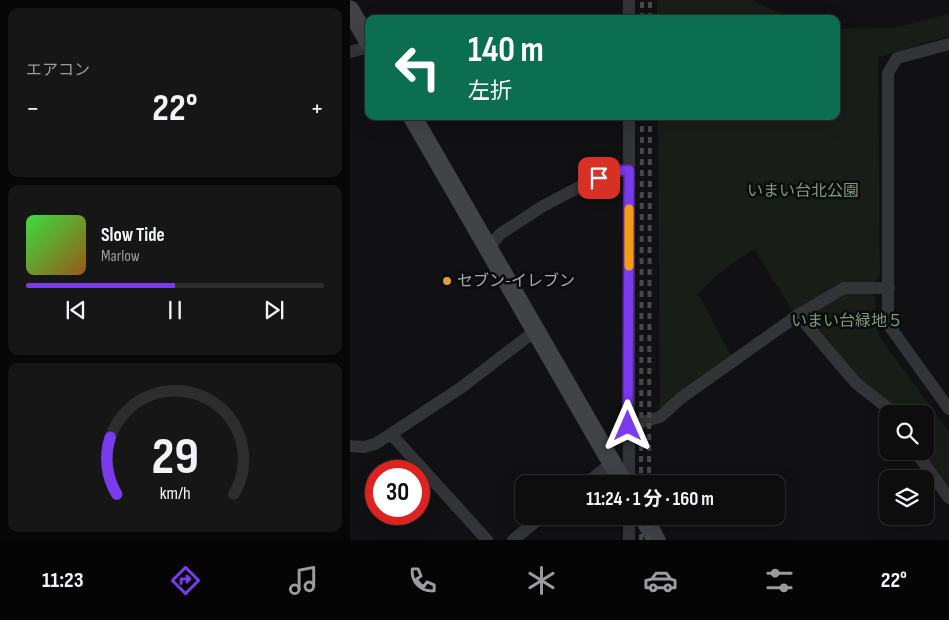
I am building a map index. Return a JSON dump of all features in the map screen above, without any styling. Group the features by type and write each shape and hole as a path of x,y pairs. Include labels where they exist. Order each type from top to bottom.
{"street":[{"path":"629,0 629,15"},
{"path":"350,10 365,35"},
{"path":"949,44 897,58 888,73 888,324 949,409"},
{"path":"350,52 365,48"},
{"path":"414,120 620,475"},
{"path":"629,120 629,475"},
{"path":"488,248 500,234 544,206 583,185 616,171 629,170"},
{"path":"628,426 660,417 681,398 798,315 844,288 889,288"},
{"path":"798,315 856,383 884,405"},
{"path":"350,446 364,447 375,444 462,387 535,331"},
{"path":"391,434 487,540"},
{"path":"922,460 949,498"},
{"path":"596,475 613,462"},
{"path":"513,540 532,525"},
{"path":"629,525 629,540"},
{"path":"648,525 656,540"}],"green space":[{"path":"657,0 751,0 784,15 657,15"},
{"name":"いまい台北公園","path":"949,14 949,36 878,57 880,276 873,283 794,313 754,249 719,273 698,294 732,357 660,415 658,120 840,120 840,29 894,28"},
{"name":"いまい台緑地５","path":"842,291 872,292 876,298 875,323 879,336 929,405 887,405 864,385 806,315"},
{"name":"いまい台緑地５","path":"934,411 949,432 949,488 929,460 934,460"}],"railway":[{"path":"642,0 642,15"},
{"path":"650,0 650,15"},
{"path":"641,475 642,120"},
{"path":"649,475 650,120"},
{"path":"641,525 641,540"},
{"path":"649,525 649,540"}],"slow traffic":[{"path":"629,209 629,266"}],"place":[{"name":"セブン-イレブン","path":"447,281"}],"route":[{"path":"599,178 616,171 629,170 628,426"}]}
